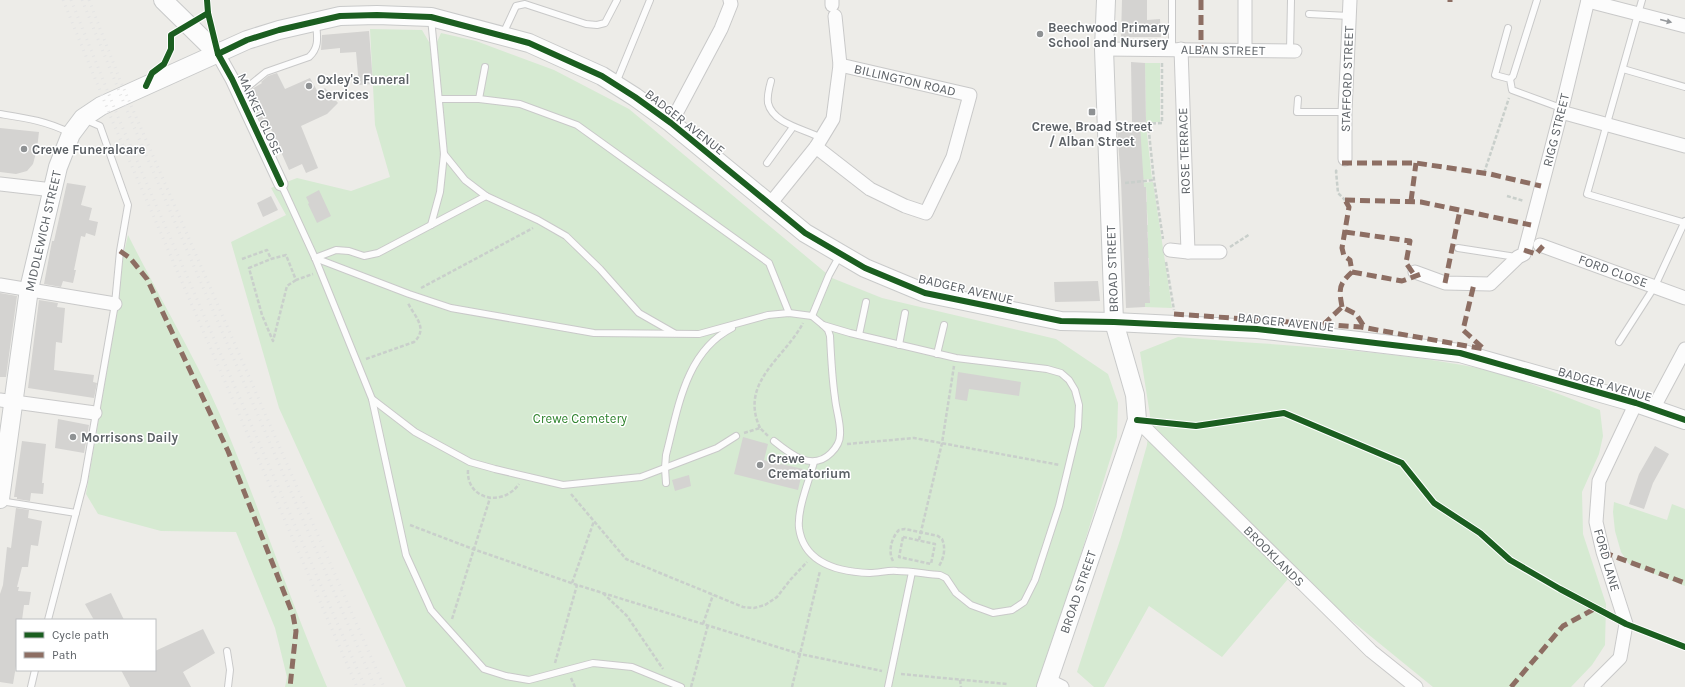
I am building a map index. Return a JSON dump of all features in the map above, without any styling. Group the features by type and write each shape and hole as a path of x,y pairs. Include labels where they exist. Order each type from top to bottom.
{"street":[{"path":"163,0 218,54"},
{"path":"671,123 721,29 731,4 730,0"},
{"name":"BROAD STREET","path":"1052,685 1137,420 1136,395 1114,322 1104,49 1106,0"},
{"path":"1245,0 1245,50"},
{"name":"STAFFORD STREET","path":"1345,159 1345,112 1350,0"},
{"path":"1588,0 1685,26"},
{"name":"RIGG STREET","path":"1415,272 1445,283 1490,284 1518,257 1524,254 1588,0"},
{"path":"770,204 819,142 833,119 840,65 833,7"},
{"name":"BADGER AVENUE","path":"218,54 247,40 279,30 340,16 376,15 431,17 529,43 602,76 671,123 805,233 865,268 925,293 1062,321 1176,324 1257,329 1460,353 1636,403 1685,420"},
{"name":"ALBAN STREET","path":"1104,49 1292,51"},
{"name":"ROSE TERRACE","path":"1172,49 1188,252"},
{"name":"MARKET CLOSE","path":"218,54 238,92 281,184"},
{"name":"MIDDLEWICH STREET","path":"0,500 7,401 29,289 58,167 71,134 83,118 101,106 218,54"},
{"name":"BILLINGTON ROAD","path":"819,142 870,189 905,206 926,213 954,157 970,95 840,65"},
{"path":"1561,110 1605,125 1685,146"},
{"path":"0,184 53,190"},
{"name":"FORD CLOSE","path":"1540,245 1685,298"},
{"path":"1166,250 1220,252"},
{"path":"0,285 115,304"},
{"path":"1654,409 1685,349"},
{"path":"7,401 95,413"},
{"name":"FORD LANE","path":"1591,687 1620,658 1626,624 1603,552 1596,522 1599,481 1636,403"},
{"name":"BROOKLANDS","path":"1137,420 1371,651 1416,687"}],"lane":[{"path":"503,36 516,6 520,4 525,4 586,24 597,25 605,23 617,0"},
{"path":"615,84 650,0"},
{"path":"1172,0 1172,49"},
{"path":"1291,0 1292,51"},
{"path":"1537,0 1513,76 1510,79 1512,90 1561,110"},
{"path":"1619,342 1655,286 1685,223 1587,194 1605,125 1623,69 1642,0"},
{"path":"1310,14 1349,16"},
{"path":"431,17 444,154 440,192 431,225"},
{"path":"238,92 250,85 266,72 309,57 317,46 316,21"},
{"path":"1508,28 1495,75 1510,79"},
{"path":"479,99 485,67"},
{"path":"1623,69 1685,87"},
{"path":"771,81 768,103 772,111 793,127 808,130 819,142"},
{"path":"439,99 479,99 520,104 577,125 768,263 789,313"},
{"path":"1298,99 1297,112 1345,112"},
{"path":"0,114 42,121 56,125 71,134"},
{"path":"48,619 84,482 115,304 120,251 128,205 100,126 83,118"},
{"path":"767,163 793,127"},
{"path":"444,154 465,180 486,196 566,236 600,269 639,313 675,334"},
{"path":"281,184 321,271 372,399 406,555 431,610 484,668 506,676 529,680 593,663 632,666 681,687"},
{"path":"315,258 336,250 348,251 364,256 378,254 486,196"},
{"path":"1458,248 1518,257"},
{"path":"810,316 840,254"},
{"path":"315,258 409,294 451,308 594,333 699,334 768,315 789,313 810,316 823,325 828,330 830,336 835,400 840,429 839,445 822,460 814,462 803,460 789,453 774,441"},
{"path":"859,335 866,302"},
{"path":"899,345 906,313"},
{"path":"666,483 666,455 687,379 695,363 713,340 723,332 744,322"},
{"path":"937,354 944,324"},
{"path":"814,462 800,511 799,528 804,544 813,556 822,563 847,571 871,573 904,571 940,575 946,578 956,593 971,605 993,613 1012,610 1024,602 1035,580 1059,506 1078,427 1079,405 1075,390 1061,372 956,358 823,325"},
{"path":"372,399 415,432 470,462 563,485 641,477 716,448 736,436"},
{"path":"0,500 76,513"},
{"path":"888,687 912,572"},
{"path":"227,650 230,670 228,687"},
{"path":"31,687 35,671"}],"path":[{"path":"1107,125 1162,123 1172,49"},
{"path":"1484,173 1512,90"},
{"path":"1148,123 1154,180 1166,250 1176,324"},
{"path":"1345,159 1336,171 1338,194 1345,200"},
{"path":"1109,184 1154,180"},
{"path":"1507,196 1536,204"},
{"path":"358,362 414,342 418,338 420,326 418,318 408,304 407,298 409,294 542,223"},
{"path":"1220,252 1247,238 1250,234"},
{"path":"242,259 267,250 271,259"},
{"path":"296,280 286,255 249,268 262,315 273,341 287,286 296,280 321,271"},
{"path":"774,441 760,428 754,407 756,390 768,369 790,344 810,316"},
{"path":"919,540 942,443 956,358"},
{"path":"736,436 760,428"},
{"path":"839,445 914,438 1068,466"},
{"path":"470,462 468,472 474,489 482,495 490,498 499,499 514,491 519,484 521,475"},
{"path":"563,485 626,559 743,607 754,608 764,606 776,598 791,579 813,556"},
{"path":"448,630 490,498"},
{"path":"398,520 473,549 577,585 800,654 891,672 1007,684"},
{"path":"572,583 594,521"},
{"path":"904,571 892,560 890,554 893,538 899,530 905,529 938,536 942,539 944,550 942,560 938,568 933,572 923,574"},
{"path":"903,537 919,540 935,544 931,564 899,557 903,537"},
{"path":"792,687 822,563"},
{"path":"552,674 577,585"},
{"path":"602,592 627,616 664,670"},
{"path":"702,624 712,594"},
{"path":"692,687 708,625"},
{"path":"960,680 961,687"}],"green space":[{"name":"Crewe Cemetery","path":"370,29 422,30 429,42 437,42 441,33 476,41 554,70 629,109 832,278 882,298 1056,339 1108,374 1118,403 1117,437 1040,687 406,687 279,408 231,242 286,215 271,188 297,178 351,191 390,177 375,125"},
{"path":"1145,63 1160,63 1160,122 1146,122"},
{"path":"1146,125 1152,179 1137,180 1134,126"},
{"path":"1153,182 1172,308 1145,307 1145,303 1150,303 1150,292 1144,292 1144,286 1150,286 1149,275 1143,270 1149,270 1149,258 1142,258 1142,252 1148,252 1148,241 1142,241 1142,238 1148,238 1148,232 1141,232 1141,225 1148,225 1147,210 1140,210 1140,202 1147,202 1146,187 1139,187 1139,183"},
{"path":"128,235 207,386 219,412 327,687 285,687 287,677 275,628 236,532 161,531 98,514 86,494 118,305 123,257"},
{"path":"1178,337 1387,354 1456,364 1511,377 1600,410 1603,436 1599,454 1582,492 1583,534 1606,604 1605,645 1592,665 1571,687 1433,687 1293,573 1222,657 1149,606 1104,687 1094,687 1077,672 1121,537 1147,445 1150,415 1140,352"},
{"path":"1614,502 1667,520 1672,504 1685,509 1685,586 1629,564 1621,552 1615,531 1613,512"}],"building":[{"path":"1122,0 1147,0 1147,20 1160,19 1161,37 1121,37"},
{"path":"369,31 373,84 359,85 356,52 340,53 340,48 321,50 322,35"},
{"path":"1131,62 1145,63 1146,122 1132,122"},
{"path":"277,73 285,89 310,78 319,94 325,88 338,103 327,114 301,126 318,168 306,173 302,164 289,170 270,127 264,129 247,92 262,83 261,82 268,76"},
{"path":"1140,125 1144,187 1146,187 1150,303 1145,303 1145,307 1126,308 1121,181 1117,127"},
{"path":"0,128 39,132 33,164 27,171 16,174 0,172"},
{"path":"67,183 86,186 81,205 92,208 89,220 98,222 95,236 86,233 85,237 81,236 73,283 63,281 61,287 44,284 52,241 54,241"},
{"path":"319,190 331,216 317,223 306,197"},
{"path":"271,196 278,210 263,217 257,203"},
{"path":"1098,281 1100,301 1055,302 1054,282"},
{"path":"0,293 17,296 6,377 0,377"},
{"path":"39,300 58,303 57,307 65,308 62,343 56,342 54,370 94,375 93,382 97,383 94,398 28,388"},
{"path":"958,372 1021,382 1019,396 969,389 967,401 955,399"},
{"name":"Morrisons Daily","path":"58,419 89,425 84,453 55,448"},
{"name":"Crewe Crematorium","path":"743,437 768,444 764,460 803,469 798,490 734,474"},
{"path":"22,441 46,444 42,483 44,483 43,494 31,493 30,501 17,499 17,497 14,497"},
{"path":"1655,446 1669,454 1653,483 1644,509 1629,504 1639,474"},
{"path":"689,475 691,486 675,491 672,480"},
{"path":"16,508 29,510 28,518 42,521 38,546 31,545 28,567 22,567 17,587 19,587 18,591 31,592 29,605 24,605 22,619 16,619 16,666 13,684 0,682 0,594 3,585 7,547 11,548"},
{"path":"111,593 124,619 93,619 85,604"},
{"path":"203,629 215,653 183,672 191,687 130,687 122,671 156,671 156,651"}],"railway":[{"path":"63,0 112,120 357,687"},
{"path":"71,0 118,117 365,687"},
{"path":"82,0 128,113 375,687"},
{"path":"89,0 120,80 384,687"}],"marked path":[{"path":"1201,0 1201,49"},
{"path":"1342,163 1416,163 1490,174 1541,186"},
{"path":"1411,201 1416,163"},
{"path":"1345,200 1421,202 1531,225"},
{"path":"1342,307 1340,291 1344,280 1352,272 1350,260 1344,256 1342,248 1349,207 1345,200"},
{"path":"1445,283 1460,210"},
{"path":"1345,232 1410,241 1406,263 1415,276"},
{"path":"1524,250 1536,254 1543,246"},
{"path":"120,251 130,258 147,279 228,451 293,615 296,631 290,687"},
{"path":"1352,272 1402,281 1421,274"},
{"path":"1174,314 1361,327 1484,349 1463,330 1474,284"},
{"path":"1323,325 1342,307 1356,314 1365,328"},
{"path":"1603,552 1685,583"},
{"path":"1511,687 1563,626 1596,608"}],"cycle path":[{"path":"146,86 152,73 164,64 171,49 171,35 208,13 207,0"},
{"path":"208,13 218,54 232,79 281,184"},
{"path":"218,54 247,40 279,30 340,16 377,15 431,17 529,43 602,76 635,97 671,123 805,233 865,268 925,293 1061,321 1257,329 1460,353 1636,403 1685,420"},
{"path":"1137,420 1196,426 1284,413 1402,463 1434,503 1480,533 1510,560 1560,589 1626,624 1685,647"}],"place":[{"name":"Beechwood Primary School and Nursery","path":"1040,34"},
{"name":"Oxley's Funeral Services","path":"309,86"},
{"name":"Crewe, Broad Street / Alban Street","path":"1092,112"},
{"name":"Crewe Funeralcare","path":"24,149"},
{"name":"Morrisons Daily","path":"73,437"},
{"name":"Crewe Crematorium","path":"760,465"}]}
